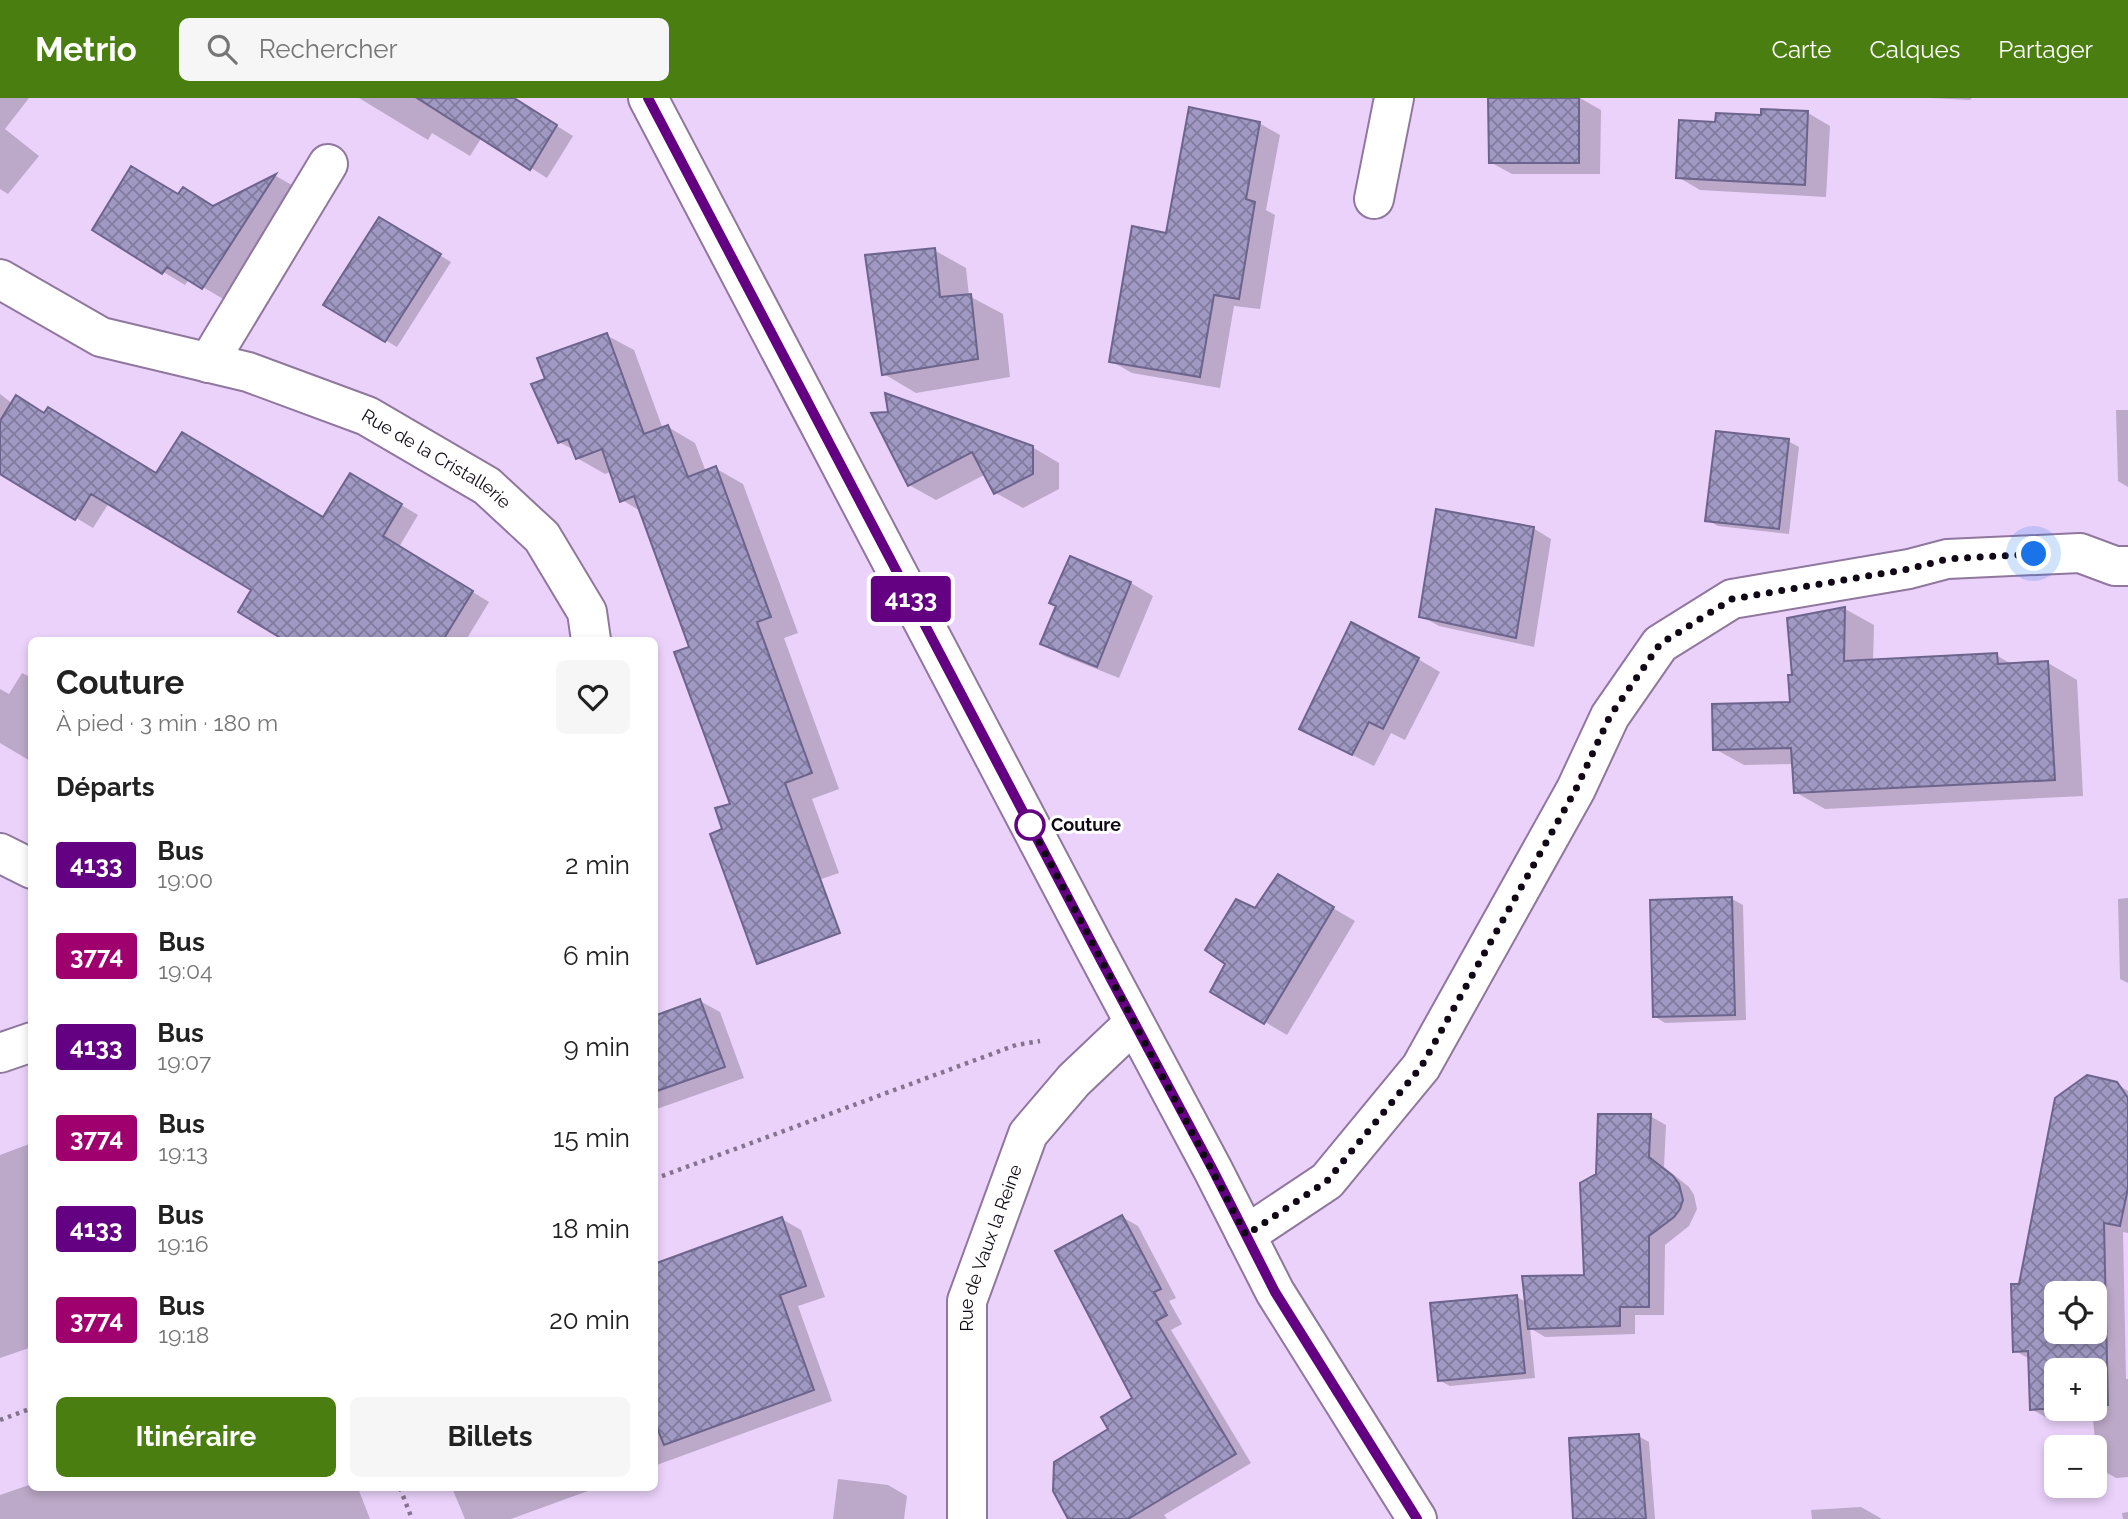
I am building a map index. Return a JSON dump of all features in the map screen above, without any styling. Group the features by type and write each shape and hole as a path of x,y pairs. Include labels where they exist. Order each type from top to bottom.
{"street":[{"path":"648,98 1275,1292 1417,1519"},
{"path":"1374,198 1394,98"},
{"path":"208,363 328,164"},
{"name":"Rue de la Cristallerie","path":"0,279 101,337 248,372 367,416 487,486 542,537 587,612 591,637"},
{"path":"1246,1235 1327,1181 1421,1067 1576,789 1610,716 1660,644 1732,599 1909,569 1947,559 2080,553 2115,566 2128,566"},
{"path":"0,853 28,867"},
{"name":"Rue de Vaux la Reine","path":"967,1519 967,1301 1028,1134 1074,1080 1134,1024"},
{"path":"0,1053 28,1043"}],"path":[{"path":"658,1178 1016,1045"},
{"path":"0,1420 28,1410"},
{"path":"401,1491 412,1519"}],"building":[{"path":"417,98 514,98 557,125 530,170"},
{"path":"1488,98 1579,98 1579,163 1489,163"},
{"path":"1189,107 1260,122 1246,199 1255,202 1239,299 1214,295 1200,377 1109,362 1132,226 1166,233"},
{"path":"1761,109 1808,111 1805,185 1676,178 1679,120 1715,122 1716,113 1761,115"},
{"path":"131,166 178,194 183,187 213,206 276,174 202,289 167,267 162,274 92,230"},
{"path":"379,217 441,254 385,342 323,305"},
{"path":"935,248 940,297 971,294 978,359 882,375 865,255"},
{"path":"607,333 644,434 668,425 688,477 716,466 771,617 757,622 812,773 785,783 840,933 757,964 710,834 722,829 715,808 730,804 674,652 689,647 634,496 620,502 602,449 576,459 568,439 558,443 531,384 545,379 537,358"},
{"path":"885,393 1033,446 1033,474 994,494 972,452 908,486 871,413 888,412"},
{"path":"16,395 44,413 48,407 156,473 182,432 323,517 350,473 402,504 383,536 473,591 445,637 279,637 238,612 251,590 91,494 75,520 0,474 0,421"},
{"path":"1716,431 1789,439 1779,529 1705,521"},
{"path":"1436,509 1534,527 1516,638 1419,617"},
{"path":"1070,556 1131,582 1097,667 1040,644 1056,606 1049,603"},
{"path":"1845,607 1844,661 1997,653 1998,664 2048,661 2055,780 1794,793 1791,748 1713,750 1712,704 1790,702 1788,675 1792,675 1787,618"},
{"path":"1351,622 1419,658 1383,729 1369,722 1352,755 1299,729"},
{"path":"1278,874 1334,907 1264,1024 1210,992 1225,964 1205,950 1236,899 1255,908"},
{"path":"1732,897 1735,1015 1653,1017 1650,900"},
{"path":"700,999 725,1067 658,1091 658,1015"},
{"path":"2087,1075 2117,1082 2128,1098 2128,1188 2120,1226 2104,1223 2105,1281 2044,1281 2044,1344 2107,1344 2107,1358 2044,1358 2044,1409 2030,1410 2028,1351 2013,1352 2011,1284 2019,1284 2055,1098"},
{"path":"1598,1114 1651,1114 1649,1157 1679,1184 1683,1200 1680,1209 1649,1236 1649,1307 1620,1307 1620,1326 1528,1329 1522,1276 1584,1275 1580,1183 1596,1174"},
{"path":"1122,1215 1161,1289 1154,1292 1167,1315 1156,1321 1236,1454 1128,1519 1068,1519 1053,1491 1054,1462 1108,1429 1101,1417 1132,1398 1055,1251"},
{"path":"782,1217 806,1286 780,1295 814,1390 664,1445 658,1430 658,1263"},
{"path":"1517,1295 1525,1373 1438,1381 1430,1303"},
{"path":"1639,1434 1646,1519 1573,1519 1569,1438"}],"bus line":[{"name":"4133","path":"648,98 1275,1292 1417,1519"}],"place":[{"name":"Couture","path":"1030,825"}],"route":[{"path":"1030,825 1026,817 1246,1235 1289,1209 1327,1181 1421,1067 1576,789 1610,716 1660,644 1732,599 1909,569 1947,559 2034,554"}]}
